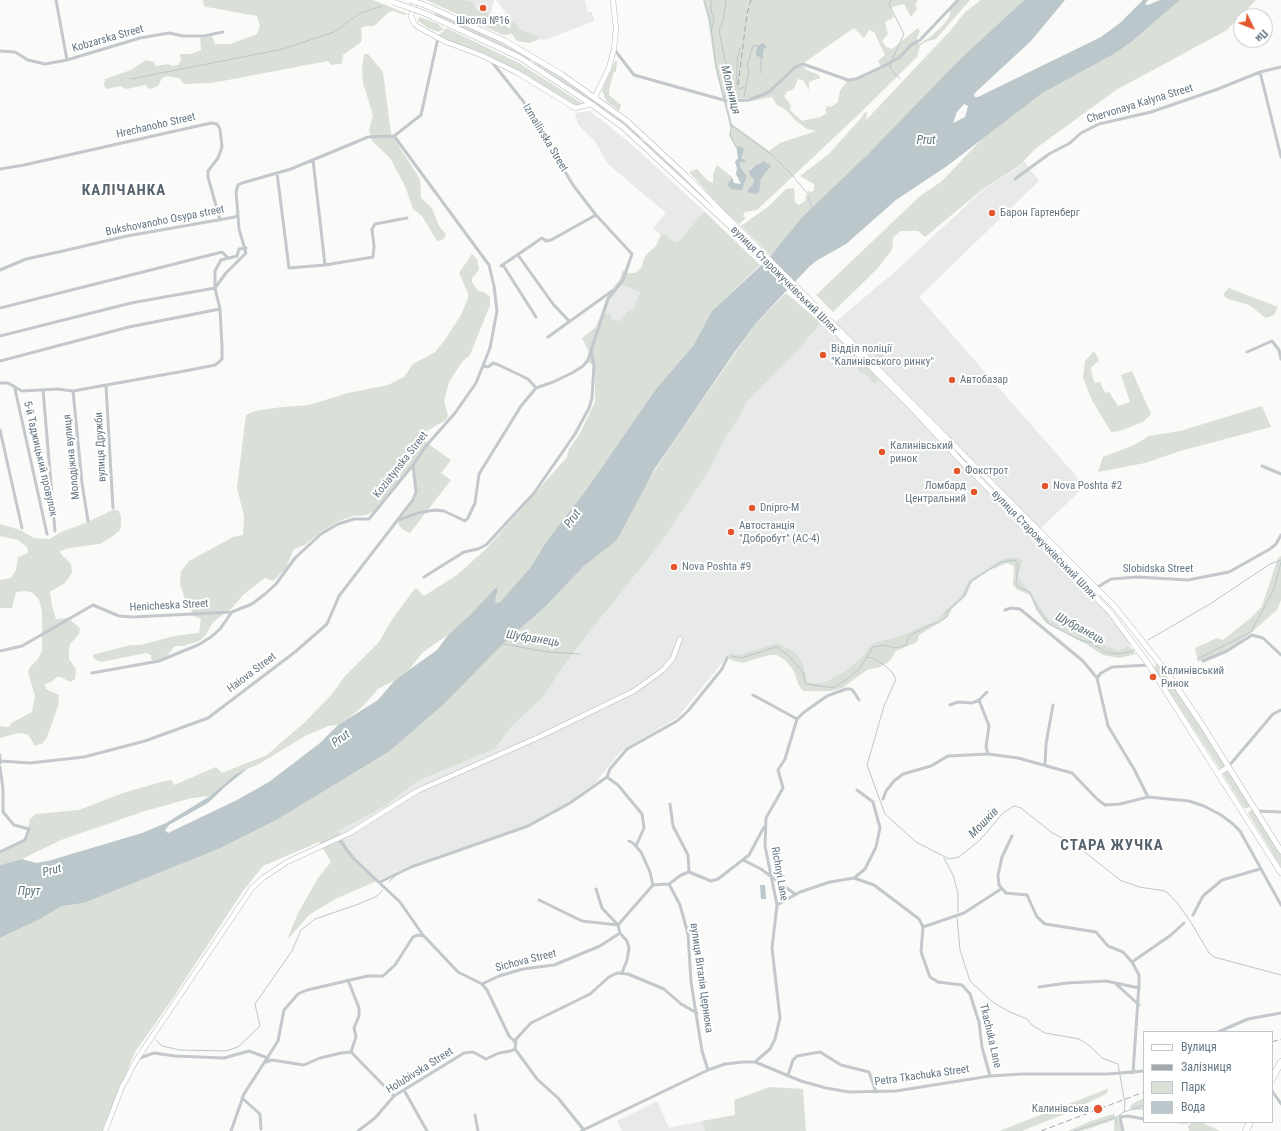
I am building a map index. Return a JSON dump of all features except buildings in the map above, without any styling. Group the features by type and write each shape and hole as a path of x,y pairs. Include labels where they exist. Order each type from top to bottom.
{"highway":[{"path":"1273,1077 1281,1062"}],"main road":[{"name":"вулиця Старожучківський Шлях","path":"410,0 433,8 505,41 535,57 595,97 644,137 734,226 878,372 1110,612 1149,665 1281,872"},
{"name":"вулиця Старожучківський Шлях","path":"391,1 430,15 531,64 591,104 640,142 734,226"},
{"path":"430,15 433,8"},
{"path":"531,64 535,57"},
{"path":"640,142 644,137"},
{"name":"вулиця Старожучківський Шлях","path":"878,372 1115,607 1140,638 1146,648 1158,660 1228,767 1281,852"},
{"path":"1110,612 1115,607"},
{"path":"1149,665 1158,660"},
{"path":"1219,773 1228,767"},
{"path":"1244,813 1254,809"}],"street":[{"path":"56,0 67,60"},
{"name":"Izmailivska Street","path":"415,0 411,16 414,23 418,27 438,38 490,60 523,101 573,185 596,215 632,254 623,280 613,290"},
{"path":"595,97 609,68 614,49 616,28 613,0"},
{"path":"614,49 634,74 722,100 749,100 769,92 794,68 803,64 848,80 856,79 900,57 911,45 920,40 958,0"},
{"name":"Kobzarska Street","path":"0,51 15,52 28,60 45,64 67,60 140,38 169,32 183,36 204,36 223,32"},
{"path":"394,136 421,115 438,38"},
{"path":"490,60 518,73 575,108 591,104"},
{"name":"Chervonaya Kalyna Street","path":"1015,179 1049,154 1070,143 1081,132 1099,124 1151,112 1218,89 1260,72 1281,67"},
{"path":"1260,72 1281,157"},
{"name":"Hrechanoho Street","path":"0,169 24,165 211,123 217,124 220,129 222,147 218,158 208,171 208,177 220,220"},
{"name":"Bukshovanoho Osypa street","path":"0,270 26,259 127,236 220,220 238,215 236,192 238,186 312,160 368,137 394,136"},
{"name":"Koziatynska Street","path":"232,612 252,604 265,594 276,584 295,558 321,534 346,522 369,519 413,465 426,446 464,401 476,383 484,366 493,336 497,311 494,286 489,264 394,136"},
{"path":"312,160 325,265"},
{"path":"277,173 289,268 325,265 372,257 374,246 372,229 375,224 407,218"},
{"path":"0,336 131,303 215,288 226,273 246,253 246,248 239,229 238,215"},
{"path":"536,317 502,266 542,238 546,241 551,240 596,215"},
{"path":"0,383 8,384 22,391 73,391 215,365 222,359 222,353 220,309 215,288 215,271 221,260 227,257 237,256 239,249 246,248"},
{"path":"0,308 222,252 227,257"},
{"path":"518,255 553,304 569,321"},
{"path":"548,337 613,290"},
{"path":"398,520 418,513 435,510 444,511 465,521 468,518 475,503 479,474 513,417 536,388 553,382 583,366 588,360 608,299 613,290"},
{"path":"0,361 129,328 220,309"},
{"path":"1247,352 1272,341 1279,350 1281,359"},
{"path":"424,577 464,552 478,549 486,545 534,493 575,434 589,408 592,398 594,364 591,350"},
{"path":"484,366 488,367 493,363 499,365 528,379 536,388"},
{"name":"вулиця Дружби","path":"106,386 113,508"},
{"name":"5-й Таджицький провулок","path":"15,388 47,534"},
{"path":"43,390 55,531"},
{"name":"Молодіжна вулиця","path":"73,391 82,483 88,521"},
{"path":"0,430 22,528"},
{"name":"Haiova Street","path":"0,761 30,763 84,757 144,741 208,718 295,652 327,624 339,596 413,500 416,492 413,465"},
{"path":"1262,466 1281,474"},
{"name":"Slobidska Street","path":"1096,588 1111,579 1143,578 1188,580 1229,572 1270,549 1276,544 1281,535"},
{"name":"Henicheska Street","path":"0,651 22,646 93,606 119,616 133,618 232,612"},
{"path":"1005,610 1011,608 1020,609 1083,661 1097,678 1108,726 1134,769 1148,797"},
{"path":"92,673 159,661 177,655 211,637 224,624 232,612"},
{"path":"1203,661 1227,651 1252,635 1262,638 1281,655"},
{"path":"105,1131 122,1087 137,1058 252,888 278,866 338,839 417,791 539,737 634,691 657,676 669,664 676,653 680,639"},
{"path":"380,882 418,864 528,826 570,803 607,777 610,769 627,749 677,721 688,711 722,669 727,658"},
{"path":"1097,678 1101,673 1112,667 1149,665"},
{"path":"753,695 797,719 827,696 846,689 851,689 859,700"},
{"path":"950,705 958,702 972,703 979,700 987,692"},
{"path":"979,700 989,726 986,747 988,754"},
{"path":"1045,765 1046,744 1053,705"},
{"path":"1228,767 1273,714 1281,710"},
{"name":"Richnyi Lane","path":"755,1062 770,1049 775,1039 780,1018 772,948 777,905 764,846 765,824 768,811 783,788 778,770 789,747 797,719"},
{"path":"883,799 886,792 903,774 930,766 948,756 988,754 1045,765 1072,773 1097,799 1105,805 1120,804 1148,797 1189,801 1204,806 1221,815 1240,831 1281,905"},
{"path":"0,755 0,766 4,790 3,812 14,825 29,829 25,840 0,852"},
{"path":"607,777 618,785 642,814 644,828 636,846"},
{"path":"854,878 865,869 872,858 880,828 873,802 857,790"},
{"path":"670,804 673,826 688,855 689,872"},
{"path":"1254,809 1281,812"},
{"path":"618,925 653,885 669,884 681,875 689,872 711,880 718,879 743,860 755,846 765,824"},
{"path":"1001,889 998,874 1002,857 1012,836"},
{"path":"338,839 353,858 400,902 424,936 458,972 482,984 487,990 509,1036 515,1042"},
{"path":"629,841 636,846 650,872 653,885"},
{"path":"743,860 770,875 796,894"},
{"path":"1193,915 1203,896 1222,880 1228,877 1250,873 1260,869"},
{"path":"777,905 796,894 830,882 854,878 874,885 919,919 923,927 964,913 1001,889"},
{"name":"вулиця Віталія Цернюка","path":"669,884 680,906 688,934 691,982 702,1051 708,1070"},
{"path":"596,889 602,908 618,925 620,933 627,941 629,948 627,960 622,973"},
{"path":"1001,889 1012,894 1027,895 1037,917 1045,924 1096,932 1108,946 1123,952 1132,962 1139,975 1140,988 1133,1073"},
{"path":"539,900 582,921 618,925"},
{"path":"1132,962 1171,935 1184,923"},
{"name":"Tkachuka Lane","path":"923,927 921,952 930,977 938,982 962,985 970,994 979,1022 982,1046 990,1076"},
{"name":"Sichova Street","path":"482,984 499,976 523,969 554,965 600,946 620,933"},
{"path":"231,1131 242,1098 250,1083 266,1062 278,1041 284,1010 293,998 307,990 368,976 383,976 395,965 413,937 421,935 424,936"},
{"path":"582,1130 558,1098 536,1079 515,1049 515,1042 519,1035 537,1019 590,994 609,977 622,973 664,989 681,1004 697,1013"},
{"path":"348,980 359,1008 359,1016 354,1028 356,1037 351,1052"},
{"path":"1039,987 1067,983 1106,981 1140,988"},
{"path":"1115,983 1139,1006"},
{"path":"1220,1031 1248,1019 1281,1013"},
{"path":"274,1049 274,1060"},
{"name":"Holubivska Street","path":"358,1131 375,1118 394,1096 467,1052 473,1052 486,1059 515,1049"},
{"path":"137,1058 154,1053 175,1056 224,1058 249,1051 268,1058"},
{"path":"266,1062 274,1060 304,1065 320,1058 351,1052"},
{"path":"351,1052 394,1096"},
{"path":"788,1075 793,1060 797,1056 820,1052 840,1065 869,1072 876,1092"},
{"name":"Petra Tkachuka Street","path":"582,1130 708,1070 725,1064 743,1062 755,1062 826,1088 849,1092 876,1092 990,1076 1022,1074 1122,1074 1143,1071"},
{"path":"404,1090 427,1131"},
{"path":"1273,1092 1281,1104"},
{"path":"242,1098 260,1114 261,1129"},
{"path":"475,1115 478,1131"},
{"path":"1123,1131 1120,1117 1128,1116 1143,1119"}],"shaded area":[{"name":"Школа №16","path":"459,0 494,0 490,16"},
{"path":"496,0 585,0 588,12 592,12 594,21 548,39 541,40 513,31 503,16 506,13"},
{"path":"590,111 629,142 704,211 681,241 675,242 665,234 661,235 653,228 666,213 608,164 594,140 578,125 575,113"},
{"name":"Калинівський Ринок","path":"1024,161 1039,181 919,297 1085,486 1040,529 834,323 896,271 984,189 1019,167"},
{"path":"621,284 640,292 633,311 627,312 620,321 610,319 605,312 610,297"},
{"name":"Калинівський Ринок","path":"821,323 829,327 951,445 1010,509 1031,528 1089,587 1134,641 1129,646 1118,651 1049,620 1018,576 1023,561 1008,558 1003,559 969,580 961,596 935,621 900,636 874,643 868,648 865,654 844,672 823,683 807,682 791,650 778,643 742,654 736,655 730,653 678,717 622,750 595,783 566,805 532,823 414,864 377,881 348,849 339,831 385,806 418,781 495,749 511,727 542,698 575,650 660,544 708,472 727,435 741,415 745,404 800,348"},
{"path":"657,1101 669,1128 702,1121 705,1131 622,1131 617,1121"}],"green space":[{"path":"203,0 373,0 408,14 404,15 393,11 389,12 374,26 361,28 362,40 343,55 342,63 339,64 331,65 328,61 212,83 184,84 179,78 167,76 162,78 158,86 150,89 145,85 127,89 120,86 107,89 104,86 105,79 131,70 146,60 154,62 156,66 168,64 173,66 178,65 181,61 180,54 192,54 201,50 200,38 212,36 215,44 230,44 257,34 260,26 257,16 207,7 204,6"},
{"path":"426,0 464,0 473,2 476,9 488,13 509,28 511,29 510,23 513,22 521,30 539,37 537,40 529,43 517,41 512,34 503,35"},
{"path":"703,0 918,0 915,5 917,9 911,17 904,4 892,7 891,10 894,17 885,22 888,34 882,41 886,47 892,49 918,28 920,31 917,38 919,44 930,37 944,24 949,17 951,9 959,0 970,0 936,39 925,42 920,46 917,57 857,116 757,210 745,212 743,216 746,218 739,224 724,211 689,172 697,169 707,180 713,183 713,174 717,165 732,177 727,185 743,187 747,176 740,167 740,162 745,162 739,147 735,146 729,135 731,130 724,102 727,103 732,124 769,151 780,143 816,131 807,129 796,121 786,110 776,104 772,97 752,101 755,98 723,99 715,67 708,20","holes":["854,28 864,38 869,30 874,32 885,55 878,61 882,68 847,81 840,91 838,102 831,107 827,106 825,110 827,113 820,117 802,121 790,110 791,105 784,96 788,91 791,91 795,87 798,79 803,80 809,90 809,82 820,78 819,75 806,70 804,66 792,68 805,62","761,162 767,162 769,169 761,179 758,189 752,186 754,181 750,169"]},
{"path":"981,0 1024,0 958,61 868,154 802,217 771,256 741,226 769,206 786,189 794,188 795,202 799,205 805,201 808,191 812,192 814,190 814,184 800,176 829,154 864,113 867,112 866,120 950,31 965,12"},
{"path":"1180,0 1256,0 1248,8 1233,8 1233,24 1227,30 1116,90 1035,149 1019,166 983,189 925,237 918,231 900,231 893,238 892,250 877,269 833,312 816,295 920,196 942,181 980,141 994,129 1041,94 1114,54 1130,43"},
{"path":"435,12 504,42 532,59 529,61 435,15"},
{"path":"419,17 436,23 444,29 438,32 428,28 418,21"},
{"path":"446,28 519,63 583,104 578,106 571,104 528,76 438,36"},
{"path":"364,54 368,54 383,72 391,134 420,179 421,198 432,208 439,226 445,233 446,236 442,240 437,241 422,216 413,209 405,186 390,158 372,141 369,130 373,115 363,83 362,70"},
{"path":"536,60 593,98 642,136 641,138 639,139 592,102 534,63"},
{"path":"615,61 617,61 616,72 614,72 610,85 609,95 621,105 619,111 606,101 602,90"},
{"path":"644,140 646,140 716,207 643,143"},
{"path":"704,211 760,265 712,311 693,346 656,389 586,490 546,542 530,568 500,602 495,602 498,587 495,588 472,613 448,635 423,652 408,671 378,689 364,705 350,717 338,725 328,726 305,736 259,764 236,774 210,796 192,798 145,811 61,840 22,859 0,865 0,851 23,839 27,834 30,819 36,814 79,810 123,793 161,782 171,780 174,785 216,767 222,773 267,755 305,722 333,693 344,677 379,642 391,621 413,591 416,588 424,596 457,575 487,548 567,457 569,449 579,435 595,402 595,366 586,361 589,352 582,338 596,327 609,292 619,281 623,270 627,273 635,273 642,267 646,255 656,246 661,235 665,234 675,242 680,241","holes":["620,284 640,292 633,310 627,312 620,321 611,319 611,314 605,313 610,297"]},
{"path":"472,254 477,259 479,270 472,278 472,282 477,290 490,297 490,305 470,355 462,362 449,382 444,401 448,416 446,420 420,435 423,440 451,460 441,473 451,480 410,533 402,529 398,523 415,500 417,492 414,469 411,466 374,511 366,515 353,516 337,522 321,532 305,545 294,549 286,568 273,581 265,578 243,595 232,608 213,622 205,636 199,641 183,646 175,646 166,657 154,661 151,659 151,655 146,653 101,662 94,659 93,655 131,645 141,645 174,636 199,633 201,619 194,616 185,599 180,584 181,571 189,561 233,537 243,535 244,516 237,488 246,415 255,411 309,405 348,393 388,385 404,377 413,364 435,352 461,315 468,298 468,293 459,273"},
{"path":"1229,288 1278,307 1274,315 1266,318 1249,305 1228,299 1224,296 1224,293"},
{"path":"786,293 821,323 800,348 745,404 741,415 727,435 708,472 660,544 575,650 542,698 511,727 495,749 418,781 385,806 339,831 348,849 377,881 335,899 309,915 287,940 298,913 318,878 331,862 319,842 263,866 243,891 171,1001 135,1052 102,1131 0,1131 0,938 40,919 62,906 84,903 221,848 278,819 390,751 443,705 503,644 546,606 583,567 617,540 644,487 674,441 756,323"},
{"path":"1094,351 1099,360 1091,368 1095,383 1100,382 1106,393 1109,392 1118,406 1130,402 1121,375 1132,371 1151,414 1143,422 1120,431 1111,432 1092,400 1083,378 1085,361"},
{"path":"880,353 889,362 884,366 874,356"},
{"path":"863,363 879,380 875,384 863,372 861,373 857,369"},
{"path":"1262,406 1271,427 1180,451 1145,463 1098,472 1103,457 1134,445 1149,436 1180,431"},
{"path":"113,510 118,510 121,516 121,525 120,530 113,536 100,544 69,548 60,551 60,553 71,564 72,573 65,583 50,592 52,606 56,619 68,618 80,628 79,634 70,644 69,649 69,659 76,669 75,679 70,682 61,677 57,677 51,682 45,684 46,689 59,695 58,706 47,737 43,743 35,746 26,734 18,733 0,738 0,726 8,727 13,722 32,712 35,696 28,672 42,651 42,611 39,600 33,593 26,591 16,592 12,608 0,608 0,580 11,578 16,570 18,557 28,553 27,547 18,540 0,536 0,524 20,530 34,538 50,539 61,532 88,522"},
{"path":"1281,556 1281,600 1277,610 1233,646 1198,662 1195,648 1217,638 1223,640 1253,616 1262,606 1278,558"},
{"path":"1020,558 1023,561 1018,576 1049,620 1118,651 1129,646 1136,654 1119,658 1103,655 1086,644 1046,623 1036,610 1030,595 1018,590 1013,585 1014,566 1007,563 990,570 972,582 966,596 952,609 945,619 919,635 917,642 896,651 890,661 880,667 867,670 842,688 831,691 803,691 798,684 794,671 785,660 777,655 769,655 742,663 726,657 730,653 736,655 742,654 778,643 791,650 798,656 803,664 807,682 823,683 844,672 865,654 868,648 874,643 900,636 935,621 961,596 969,580 1003,559"},
{"path":"1157,663 1173,684 1226,766 1222,769 1220,769 1154,668"},
{"path":"1228,770 1250,805 1248,808 1244,808 1223,774"},
{"path":"1251,810 1254,811 1281,854 1281,867 1248,813"},
{"path":"770,1087 803,1089 806,1131 705,1131 702,1121 735,1115 734,1100"},
{"path":"1107,1089 1108,1091 1106,1094 1067,1113 1022,1131 999,1131"},
{"path":"1143,1098 1143,1110 1133,1110 1130,1108 1132,1104"},
{"path":"1113,1114 1115,1115 1115,1119 1118,1118 1122,1131 1114,1131 1114,1120 1082,1131 1068,1131 1088,1122"},
{"path":"1191,1123 1203,1123 1220,1131 1189,1131 1188,1126"}],"water":[{"name":"Прут","path":"1024,0 1065,0 1031,41 974,94 975,97 978,97 1101,37 1120,23 1143,0 1148,0 1145,4 1148,5 1160,0 1180,0 1130,43 1114,54 1041,94 947,166 896,200 846,244 816,261 809,267 756,323 734,353 654,470 617,540 583,567 546,606 503,644 443,705 390,751 278,819 221,848 84,903 62,906 40,919 0,938 0,865 22,859 36,863 48,861 142,833 166,823 210,796 236,774 247,769 208,803 169,825 165,830 168,833 237,800 269,782 320,743 338,725 378,700 395,680 437,650 448,635 472,613 495,588 498,587 495,602 500,602 530,568 546,542 586,490 656,389 693,346 712,311 769,258 802,217 868,154 958,61","holes":["964,104 968,106 965,117 953,123 957,112"]},
{"path":"762,43 766,46 766,48 763,49 763,59 756,55 757,47"},
{"path":"736,146 740,146 744,149 742,158 745,162 740,162 740,167 747,176 742,190 732,189 727,185 732,177 734,183 741,184 736,174 737,168 735,162 738,158"},
{"path":"764,161 771,166 761,179 759,192 755,194 748,192 754,180 749,174 749,171"},
{"path":"760,885 765,885 766,899 761,899"}],"waterway":[{"name":"Мольниця","path":"704,0 710,19 716,66 724,99"},
{"name":"Мольниця","path":"711,0 711,11 714,20 712,29"},
{"path":"726,0 723,21 719,31 730,84 733,88"},
{"path":"891,0 889,4 904,34 892,60"},
{"path":"131,79 283,49 334,32 359,14 382,6"},
{"path":"740,49 737,59 737,85 739,89 746,86 749,71 747,66 752,49 754,45 759,46"},
{"path":"761,58 761,73"},
{"path":"891,64 890,68 900,79"},
{"path":"724,97 736,86"},
{"path":"744,97 746,86"},
{"name":"Мольниця","path":"725,102 731,125 771,154 795,178"},
{"path":"731,126 730,135 736,147"},
{"name":"Мольниця","path":"796,180 807,193"},
{"name":"Мольниця","path":"808,197 812,207"},
{"name":"Шубранець","path":"732,656 741,658 776,647 788,655 803,672 806,684 833,688 849,678 860,668 873,647 884,645 895,648 906,645 909,636 930,625 938,623 948,616 946,612 964,596 970,582 1001,562 1015,560 1018,566 1017,586 1030,592 1039,611 1049,624 1080,640 1092,643 1105,652 1115,654 1130,652 1135,649"},
{"name":"Шубранець","path":"1148,640 1210,604 1270,564 1281,560"},
{"path":"1197,659 1251,632 1274,589 1281,562"},
{"name":"Шубранець","path":"503,644 548,652 580,654"},
{"name":"Мошків","path":"867,657 875,659 883,664 892,672 896,679 884,706 867,765 885,814 916,842 949,859 959,857 980,840 1003,813 1014,806 1021,808 1051,832 1081,849 1120,880 1139,887 1165,891 1169,894 1192,924 1209,953 1214,957 1281,975"},
{"path":"944,858 953,875 958,893 958,912"},
{"path":"389,882 395,876"},
{"path":"156,1040 162,1046 180,1050 226,1051 238,1047 260,1026 255,1004 292,951 301,930 315,919 359,904 377,896 383,890"},
{"path":"957,918 960,950 970,981 973,984 994,1003 1027,1019 1032,1025 1045,1033 1079,1039 1090,1046 1102,1058 1118,1064 1125,1104 1124,1112 1117,1117 1116,1123"},
{"path":"1124,1112 1143,1105"},
{"path":"1074,1131 1117,1117"}],"railway":[{"path":"738,85 747,14 751,0"},
{"path":"1273,1042 1281,1039"},
{"path":"1041,1131 1143,1092"}],"place":[{"name":"Школа №16","path":"483,8"},
{"name":"Барон Гартенберг","path":"992,213"},
{"name":"Відділ поліції \"Калинівського ринку\"","path":"823,355"},
{"name":"Автобазар","path":"952,380"},
{"name":"Калинівський ринок","path":"882,452"},
{"name":"Фокстрот","path":"957,471"},
{"name":"Nova Poshta #2","path":"1045,486"},
{"name":"Ломбард Центральний","path":"974,492"},
{"name":"Dnipro-M","path":"752,508"},
{"name":"Автостанція \"Добробут\" (АС-4)","path":"731,532"},
{"name":"Nova Poshta #9","path":"674,567"},
{"name":"Калинівський Ринок","path":"1153,677"},
{"name":"Калинівська","path":"1098,1109"}],"district":[{"name":"КАЛІЧАНКА","path":"124,191"},
{"name":"СТАРА ЖУЧКА","path":"1112,846"}],"water label":[{"name":"Prut","path":"926,141"},
{"name":"Prut","path":"573,519"},
{"name":"Prut","path":"341,739"},
{"name":"Prut","path":"52,871"}]}
